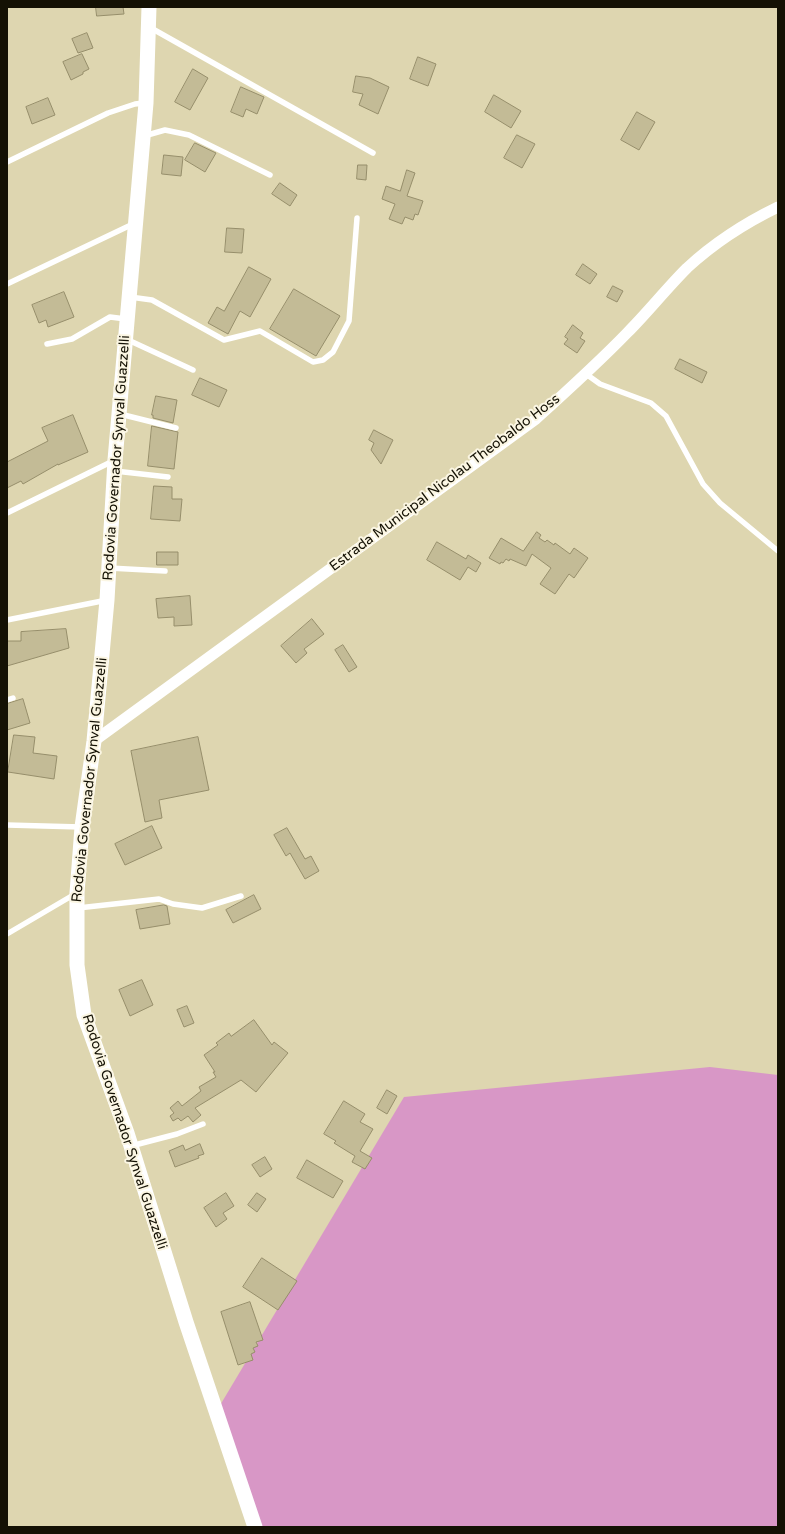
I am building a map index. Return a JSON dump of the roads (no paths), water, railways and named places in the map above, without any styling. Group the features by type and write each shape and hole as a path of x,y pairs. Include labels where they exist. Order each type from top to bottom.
{"main road":[{"name":"Rodovia Governador Synval Guazzelli","path":"149,7 144,136 115,465 107,600 94,741 82,827 77,893 77,965 84,1015 131,1146 186,1322 255,1527"}],"street":[{"name":"Estrada Municipal Nicolau Theobaldo Hoss","path":"94,741 530,423 586,374 628,333 687,268 720,241 756,217 778,207"}],"lane":[{"path":"149,27 373,153"},
{"path":"7,162 108,113 146,102"},
{"path":"144,136 165,130 189,135 270,175"},
{"path":"130,297 152,300 224,340 260,331 313,362 323,360 334,352 349,321 357,218"},
{"path":"7,284 136,223"},
{"path":"47,344 72,339 110,318 128,319"},
{"path":"126,339 193,370"},
{"path":"586,374 600,384 651,403 666,416 703,484 720,503 778,551"},
{"path":"120,414 176,428"},
{"path":"7,513 115,465 168,477"},
{"path":"109,568 165,571"},
{"path":"7,620 107,600"},
{"path":"7,825 82,827"},
{"path":"7,934 77,893"},
{"path":"77,908 159,899 173,904 202,908 241,896"},
{"path":"131,1146 177,1134 203,1124"}]}
